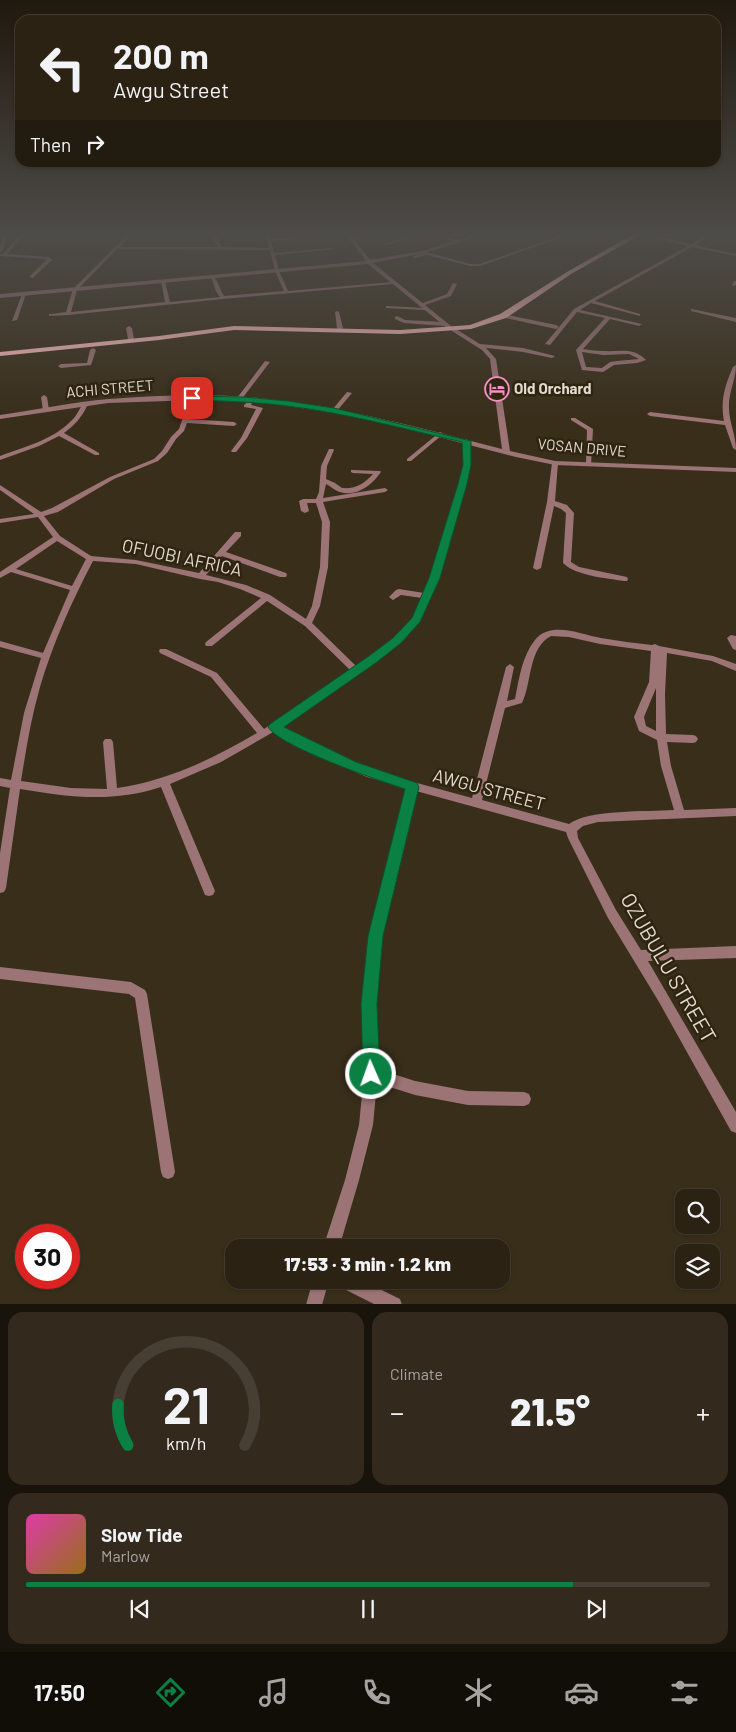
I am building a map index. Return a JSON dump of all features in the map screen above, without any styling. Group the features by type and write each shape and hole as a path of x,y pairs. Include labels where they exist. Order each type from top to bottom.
{"main road":[{"path":"0,352 131,339 236,325 340,328 449,327 471,324 493,317 524,297"},
{"path":"0,352 159,338 234,328 384,332 486,324 503,316 532,297"}],"street":[{"path":"14,320 23,297"},
{"path":"68,314 72,297"},
{"path":"166,297 168,304"},
{"path":"51,315 245,297"},
{"path":"410,297 449,327 480,346 493,359 506,452"},
{"path":"420,305 444,297"},
{"path":"549,343 576,310 601,297"},
{"path":"592,302 638,315"},
{"path":"388,307 425,309"},
{"path":"576,310 639,324"},
{"path":"693,310 736,320"},
{"path":"337,312 340,328"},
{"path":"503,316 556,327"},
{"path":"578,350 609,317"},
{"path":"396,318 404,322 449,327"},
{"path":"129,328 131,339"},
{"path":"480,346 523,350 552,356"},
{"path":"61,366 90,364 93,350"},
{"path":"578,350 608,353 623,350 636,353 643,360 616,361 604,370 592,370 584,368 578,350"},
{"path":"239,399 267,362"},
{"path":"736,369 728,382 725,403 728,423 736,448"},
{"path":"728,382 736,384"},
{"path":"0,521 40,515 55,510 112,478 156,460 165,452 167,445 174,435 180,432 191,400 239,399 281,402 338,412 349,393"},
{"path":"44,397 46,410"},
{"name":"ACHI STREET","path":"0,419 85,405 191,400 249,403 332,413 338,412"},
{"path":"234,451 244,438 260,408 246,406 249,403"},
{"path":"0,458 59,433 74,424 85,405"},
{"name":"ACHI STREET","path":"0,419 85,405"},
{"name":"VOSAN DRIVE","path":"338,412 440,434 555,463 736,470"},
{"path":"650,414 728,423"},
{"path":"573,420 590,429 589,464"},
{"path":"185,421 234,424"},
{"path":"59,433 97,454"},
{"path":"409,460 440,434"},
{"path":"0,782 93,794 112,793 164,782 188,772 275,727 397,641 416,620 435,578 463,484 467,465 466,441"},
{"path":"308,624 316,606 324,567 326,522 320,501 324,466 331,450"},
{"path":"537,568 551,502 555,463"},
{"path":"323,480 333,484 340,490 360,489 370,483 378,472 353,471"},
{"name":"OFUOBI AFRICA","path":"0,487 40,515 57,538 90,559 126,561 234,584 268,597 308,624 355,670"},
{"path":"306,511 304,501 320,501 385,490"},
{"path":"551,502 564,507 570,513 566,563 577,569 624,579"},
{"path":"200,577 238,534"},
{"path":"0,576 12,570 57,538"},
{"path":"220,553 283,575"},
{"path":"0,888 35,691 46,657 74,588 90,559"},
{"path":"12,570 74,588"},
{"path":"393,597 399,592 427,596"},
{"path":"209,644 268,597"},
{"path":"501,706 519,701 535,647 538,641 550,634 566,633 606,642 659,649 714,660 736,667"},
{"path":"736,639 731,638 736,647"},
{"path":"0,644 46,657"},
{"path":"659,649 662,738 666,765 680,814"},
{"path":"659,649 654,682 639,717 645,730 662,738 693,739"},
{"path":"163,651 214,675 263,734"},
{"path":"476,802 510,668"},
{"name":"AWGU STREET","path":"275,727 293,738 351,766 412,787 476,802 571,829"},
{"path":"108,742 112,793"},
{"path":"164,782 209,891"},
{"path":"334,1239 366,1125 371,1074 369,1004 376,936 412,787"},
{"path":"571,829 580,822 598,818 736,812"},
{"name":"OZUBULU STREET","path":"571,829 572,838 594,880 736,1126"},
{"path":"638,956 736,952"},
{"path":"0,973 131,988 141,994 168,1172"},
{"path":"371,1074 415,1088 468,1098 524,1099"},
{"path":"314,1304 318,1289"},
{"path":"363,1289 394,1304"}],"place":[{"name":"Old Orchard","path":"497,389"}],"route":[{"path":"192,398 244,399 288,403 397,424 466,441 468,450 467,465 463,484 435,578 416,620 397,641 275,727 293,738 351,766 412,787 378,919 369,1004 371,1074"}]}
